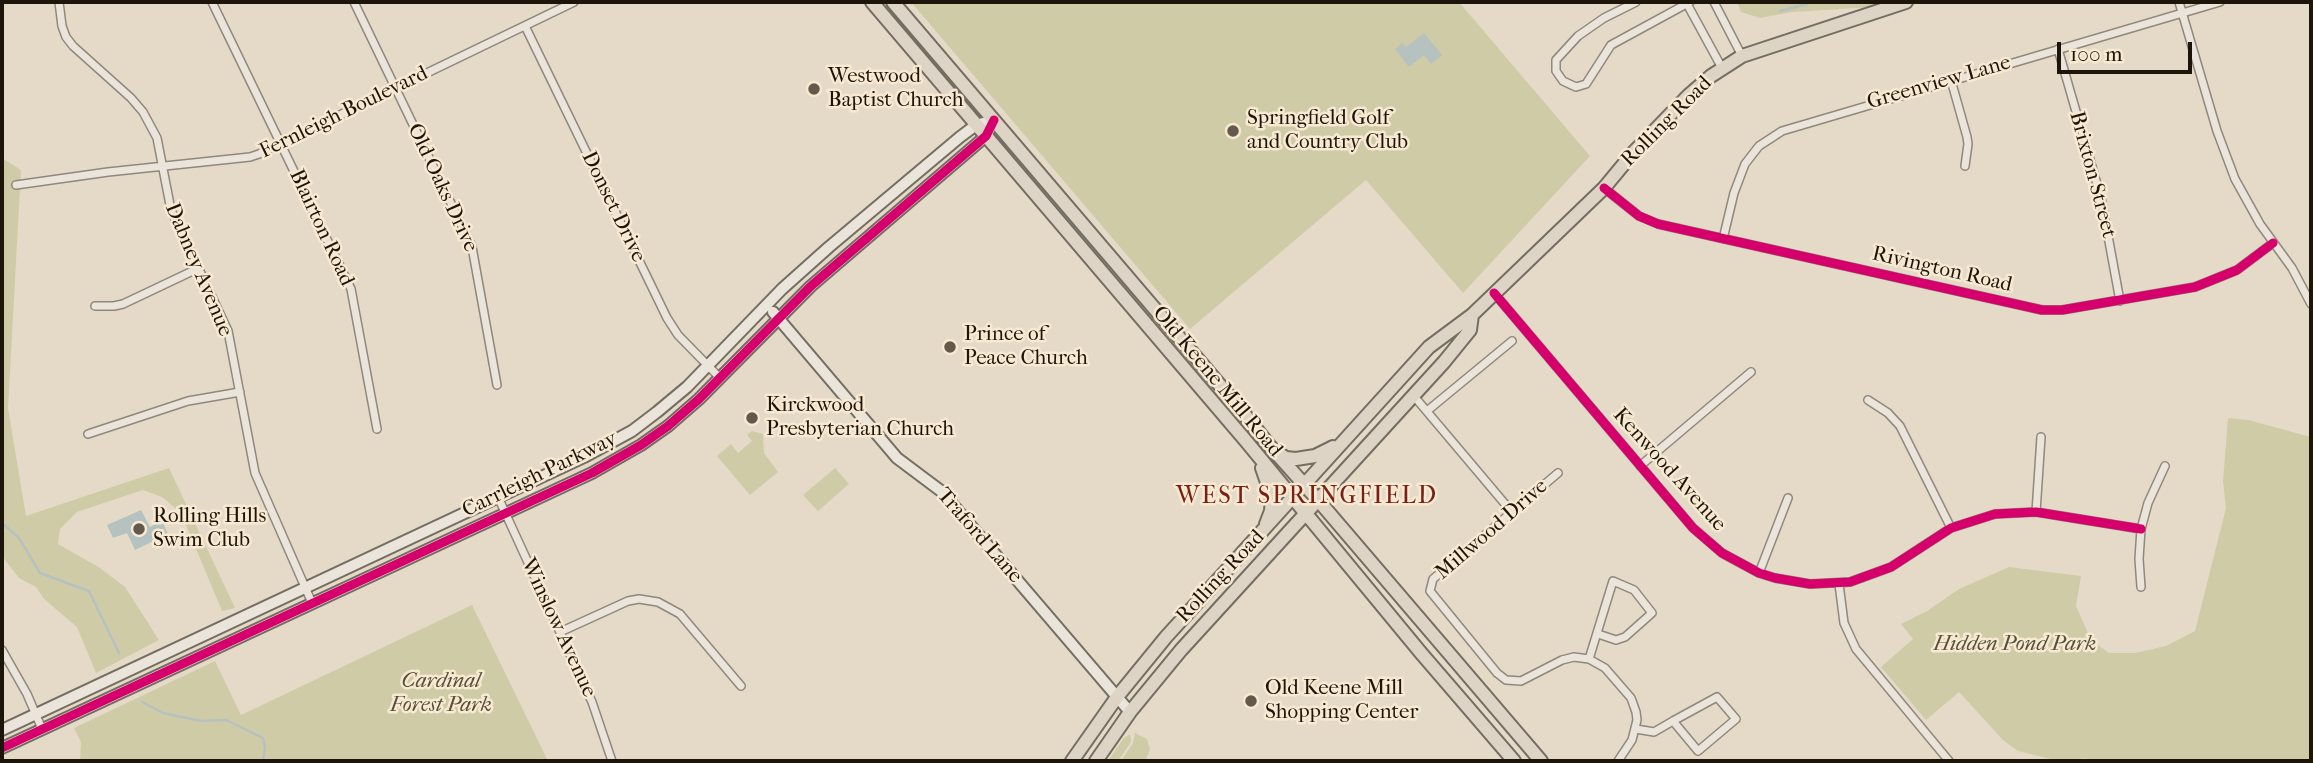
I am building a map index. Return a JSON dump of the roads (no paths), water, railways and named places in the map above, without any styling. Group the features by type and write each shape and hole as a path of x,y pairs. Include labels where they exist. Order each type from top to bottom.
{"main road":[{"name":"Old Keene Mill Road","path":"872,2 1514,761"},
{"name":"Old Keene Mill Road","path":"894,2 1268,444 1541,761"},
{"name":"Rolling Road","path":"1072,761 1117,697 1166,637 1429,347 1472,315 1604,188 1633,153 1689,95 1722,68 1742,56 1906,2"},
{"name":"Rolling Road","path":"1096,761 1130,712 1181,650 1444,362 1470,330 1472,315"},
{"path":"1268,444 1281,456 1292,459 1315,456 1345,440"},
{"path":"1252,449 1269,482 1272,497 1271,511 1264,531"}],"street":[{"name":"Dabney Avenue","path":"59,2 66,37 143,112 157,138 171,210 228,331 255,473 312,603"},
{"name":"Blairton Road","path":"212,2 351,289 377,429"},
{"name":"Old Oaks Drive","path":"354,2 472,247 497,385"},
{"name":"Fernleigh Boulevard","path":"16,185 250,157 574,2"},
{"path":"1636,2 1604,18 1578,36 1556,60 1556,71 1563,81 1576,87 1586,84 1611,45 1688,2 1722,68"},
{"path":"1714,2 1742,56"},
{"path":"2179,2 2228,163 2248,205 2292,268 2311,304"},
{"name":"Greenview Lane","path":"1723,239 1740,174 1751,155 1769,138 1797,125 2220,2"},
{"name":"Donset Drive","path":"525,26 667,318 678,335 719,377"},
{"name":"Brixton Street","path":"2058,49 2101,198 2120,301"},
{"path":"1951,80 1967,137 1965,166"},
{"name":"Carrleigh Parkway","path":"2,730 498,498 632,431 672,400 766,305 839,239 960,137 976,125 994,120"},
{"name":"Carrleigh Parkway","path":"2,748 592,472 641,445 677,418 778,317 840,260 986,136 994,120"},
{"name":"Rivington Road","path":"1604,188 1649,221 2042,310 2062,310 2178,292 2237,270 2273,243"},
{"path":"95,306 123,304 199,268"},
{"name":"Kenwood Avenue","path":"1494,293 1707,542 1735,562 1759,573 1796,582 1839,584 1891,568 1951,528 1995,514 2036,512 2141,529"},
{"name":"Traford Lane","path":"766,305 897,458 941,491 1130,712"},
{"path":"1427,411 1512,341"},
{"path":"1640,466 1751,372"},
{"path":"88,434 188,401 240,393"},
{"path":"1413,395 1511,512"},
{"path":"1868,400 1888,413 1900,426 1951,528"},
{"path":"2036,512 2041,437"},
{"path":"2141,586 2141,529 2147,503 2165,466"},
{"name":"Millwood Drive","path":"1558,473 1433,579 1430,587 1432,595 1497,673 1506,680 1521,681 1568,658 1589,659"},
{"name":"Winslow Avenue","path":"498,498 592,702 612,761"},
{"path":"1759,573 1787,498"},
{"path":"1598,634 1616,640 1625,637 1652,613 1633,590 1614,581 1589,659 1605,668 1630,698 1636,712 1636,729 1626,752 1618,761"},
{"path":"1839,584 1844,623 1856,649 1950,761"},
{"path":"560,632 628,601 639,599 658,602 680,614 741,686"},
{"path":"2,650 42,729"},
{"path":"1636,729 1654,732 1673,721 1717,696 1736,719 1698,751 1673,721"}],"waterway":[{"path":"1780,11 1810,2"},
{"path":"2,523 19,538 40,573 89,591 119,653"},
{"path":"142,702 163,713 201,721 226,720 263,738 263,761"}],"place":[{"name":"Westwood Baptist Church","path":"814,89"},
{"name":"Springfield Golf and Country Club","path":"1233,131"},
{"name":"Prince of Peace Church","path":"950,347"},
{"name":"Kirckwood Presbyterian Church","path":"752,418"},
{"name":"Rolling Hills Swim Club","path":"139,529"},
{"name":"Old Keene Mill Shopping Center","path":"1251,701"}],"district":[{"name":"WEST SPRINGFIELD","path":"1307,497"}],"park label":[{"name":"Hidden Pond Park","path":"2015,645"},
{"name":"Cardinal Forest Park","path":"441,694"}]}
